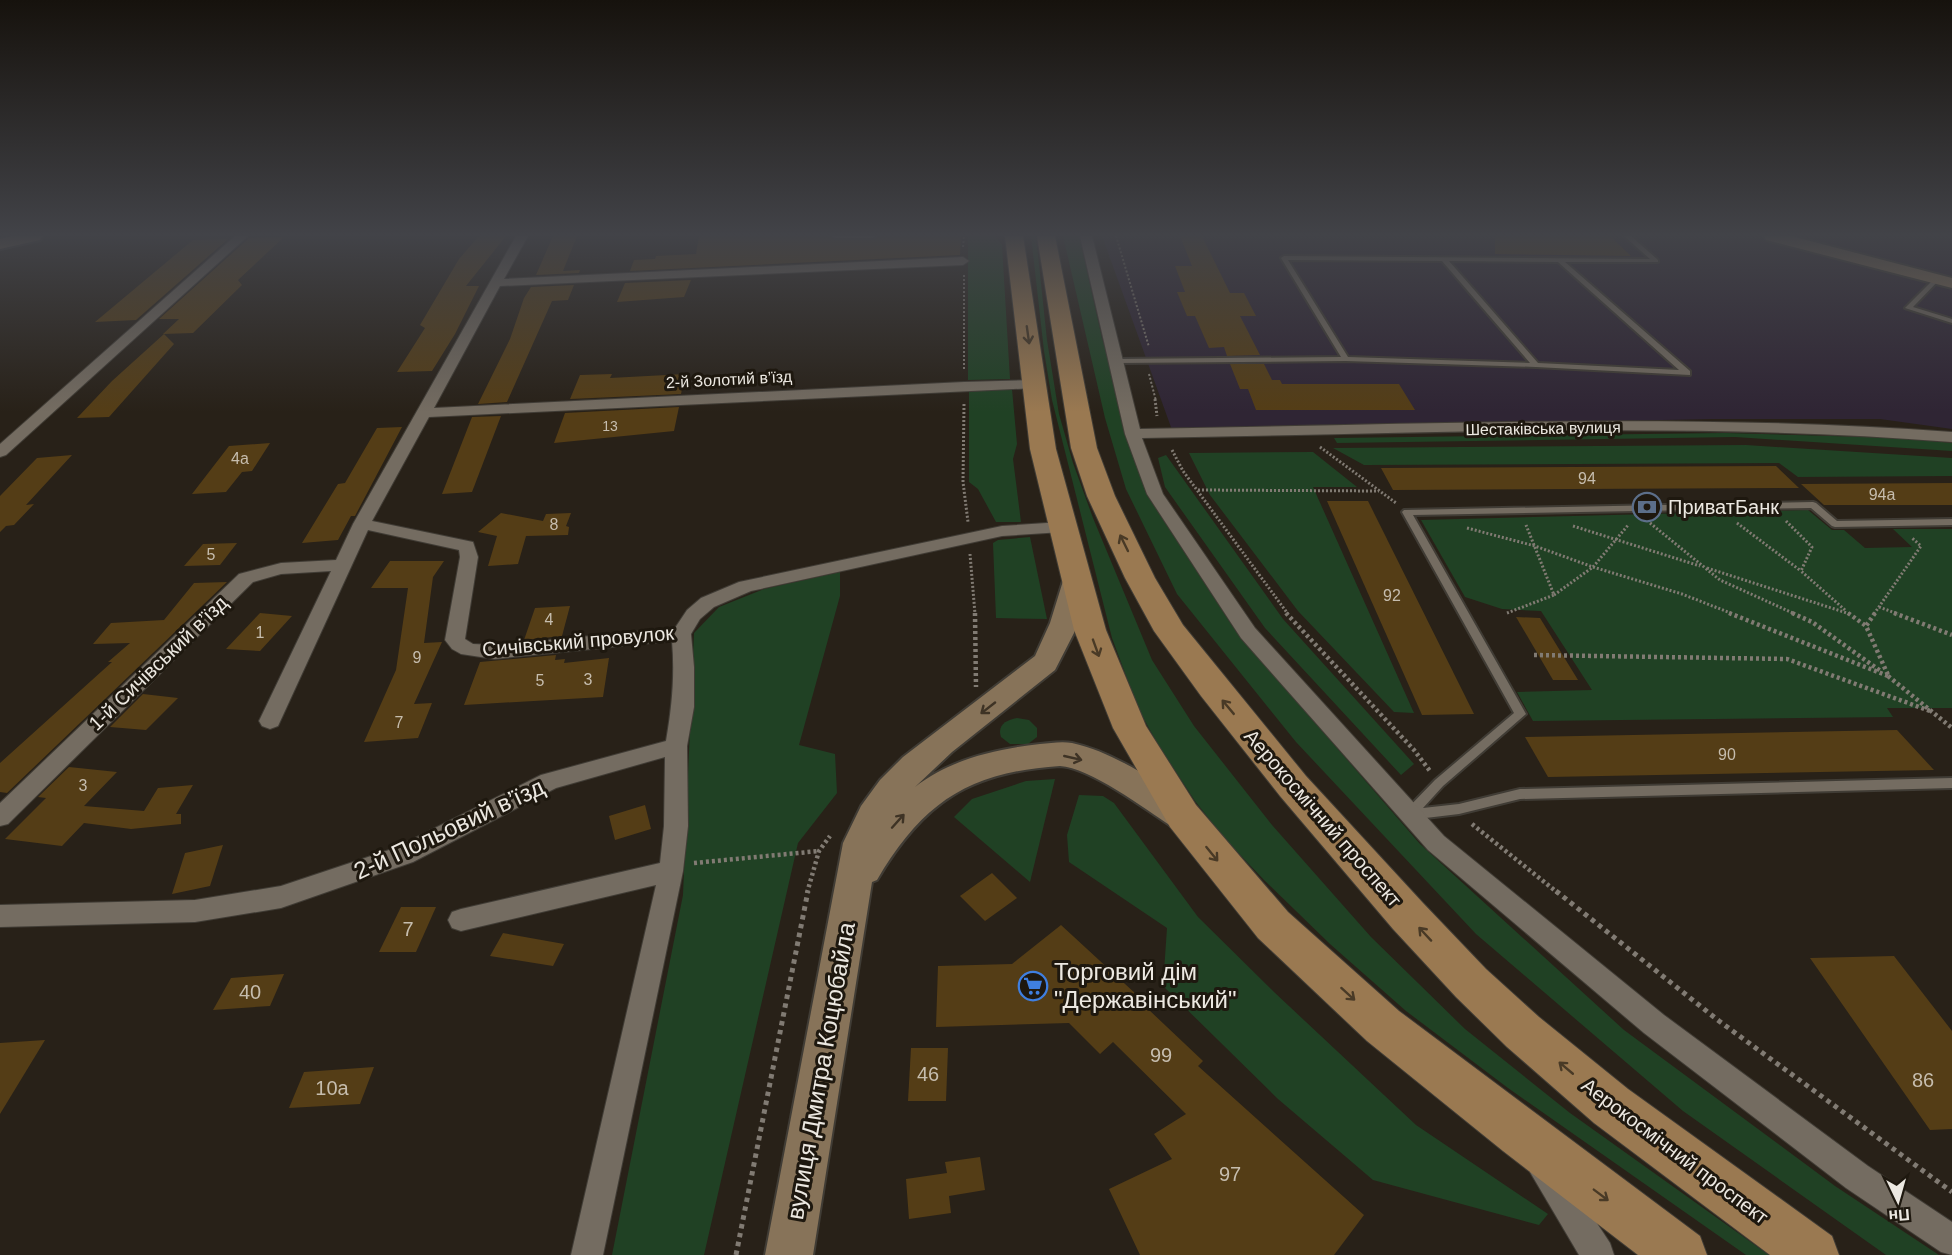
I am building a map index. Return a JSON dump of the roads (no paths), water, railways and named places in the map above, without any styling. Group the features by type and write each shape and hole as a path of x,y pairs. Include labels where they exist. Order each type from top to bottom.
{"main road":[{"path":"1022,295 1043,448 1090,630 1130,728 1183,816 1273,925 1383,1026 1520,1134 1682,1255"},
{"name":"Аерокосмічний проспект","path":"1056,295 1084,448 1101,496 1140,578 1170,631 1213,688 1293,786 1408,916 1471,983 1523,1032 1611,1106 1814,1255"},
{"name":"вулиця Дмитра Коцюбайла","path":"789,1255 866,827 885,797 915,765 1045,663 1068,613 1077,581"},
{"path":"854,888 875,850 919,799 970,770 996,762 1073,755 1135,786 1183,816"}],"street":[{"path":"0,452 176,295"},
{"path":"270,721 362,524 489,295"},
{"path":"1100,295 1133,434 1155,494 1248,633 1409,815 1436,843 1654,1024 1857,1177 1952,1241"},
{"name":"2-й Золотий в’їзд","path":"424,413 1035,384"},
{"name":"Шестаківська вулиця","path":"1133,434 1710,425 1874,431 1952,437"},
{"name":"Сичівський провулок","path":"362,524 467,546 469,556 455,640 460,645 474,651 494,652 681,634 698,607 716,597 746,586 1002,531 1062,527"},
{"name":"1-й Сичівський в’їзд","path":"0,817 246,578 260,572 277,569 342,565"},
{"path":"587,1255 671,868 676,825 676,746 683,707 684,667 681,634"},
{"name":"2-й Польовий в’їзд","path":"0,916 195,911 281,897 404,855 549,781 676,746"},
{"path":"461,920 671,868"},
{"path":"1520,1134 1598,1255"}],"lane":[{"path":"1306,295 1346,359"},
{"path":"1474,295 1536,365"},
{"path":"1116,361 1346,359 1687,373 1598,295"},
{"path":"1926,295 1908,308 1952,321"},
{"path":"1409,815 1439,783 1520,714 1407,512 1813,505 1835,524 1952,522"},
{"path":"1409,815 1459,809 1521,794 1952,783"}],"place":[{"name":"ПриватБанк","path":"1647,507"},
{"name":"Торговий дім \"Державінський\"","path":"1033,986"}]}
